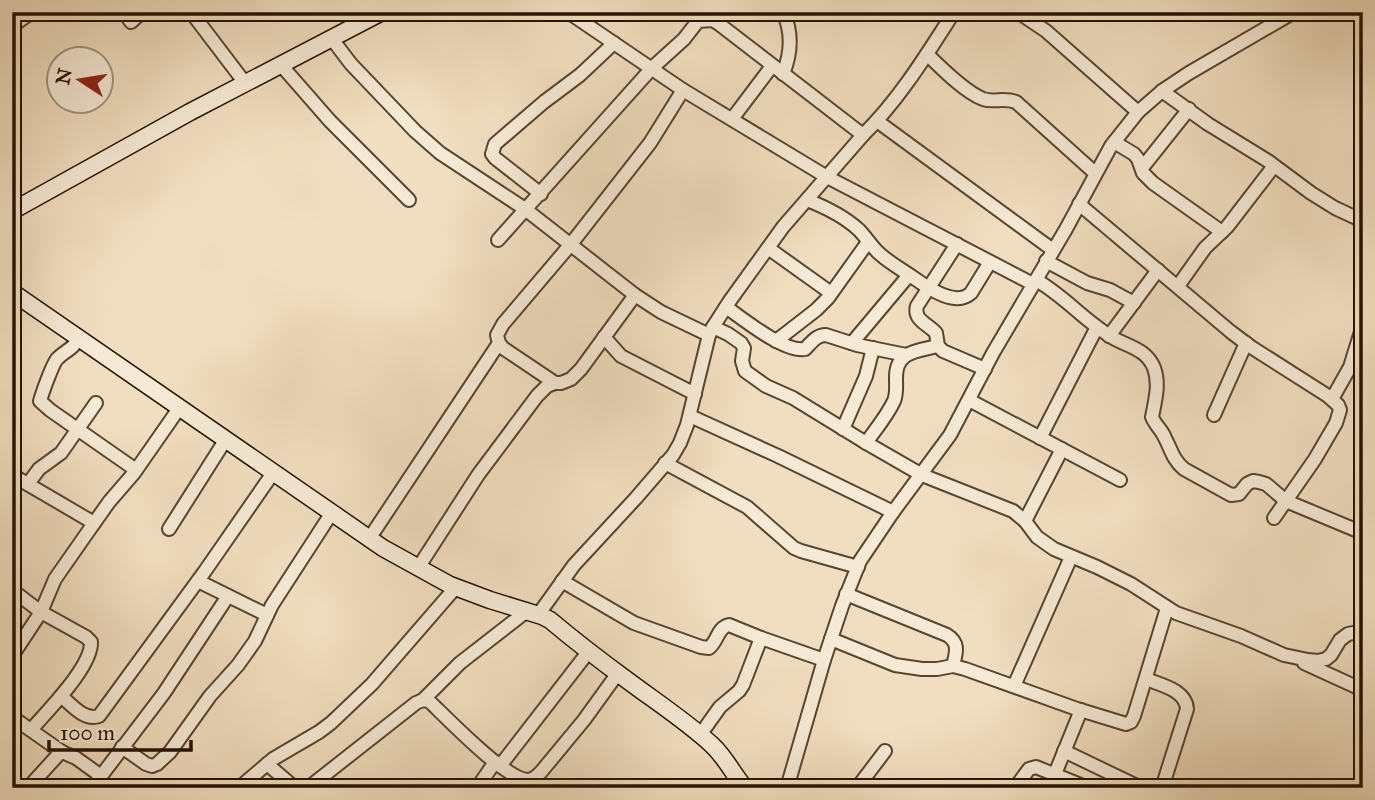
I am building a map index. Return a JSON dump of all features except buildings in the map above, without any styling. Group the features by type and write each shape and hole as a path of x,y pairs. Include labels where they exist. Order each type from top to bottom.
{"street":[{"path":"12,26 32,12"},
{"path":"124,12 131,22 142,12"},
{"path":"191,12 245,83"},
{"path":"12,211 190,112 382,12"},
{"path":"568,12 682,90 827,177 1063,297 1109,336 1137,349 1149,359 1154,368 1157,388 1153,421 1166,438 1177,464 1195,476 1231,495 1239,494 1253,481 1266,484 1286,502 1363,533"},
{"path":"783,12 788,26 790,52 783,74"},
{"path":"308,788 423,700 460,663 533,613 636,498 680,443 690,416 711,331 726,307 783,227 877,121 927,54 954,12"},
{"path":"1018,12 1046,31 1138,112"},
{"path":"787,788 846,594 870,544 950,435 1114,142 1138,112 1162,91 1294,12"},
{"path":"498,240 652,68 684,39 693,17 713,20 863,135"},
{"path":"332,39 358,72 440,153 526,209 635,295 661,312 711,331 728,334 741,343 744,348 743,367 766,386 793,398 922,475 1013,511 1037,537 1054,549 1131,584 1167,608 1294,658 1363,691"},
{"path":"541,194 492,155 495,144 580,75 614,43"},
{"path":"927,54 948,75 979,97 1016,102 1095,173"},
{"path":"281,65 340,132 409,200"},
{"path":"732,119 772,66"},
{"path":"555,383 503,348 497,335 503,324 571,244 650,143 682,90"},
{"path":"1162,91 1324,202 1363,221"},
{"path":"1142,168 1189,109"},
{"path":"877,121 1087,283 1110,290 1134,303"},
{"path":"1114,142 1139,159 1143,173 1153,183 1222,232"},
{"path":"1178,286 1205,248 1222,232 1274,166"},
{"path":"807,200 827,208 859,230 880,255 928,288 953,298 967,297 990,262"},
{"path":"1079,204 1246,343 1332,399 1340,410 1336,423 1315,459 1273,518"},
{"path":"776,341 816,310 868,242"},
{"path":"957,244 915,311 917,317 936,333 943,351 985,369"},
{"path":"768,248 831,293"},
{"path":"1109,336 1158,270"},
{"path":"852,343 909,275"},
{"path":"12,292 369,539 456,587 550,620 700,735 724,758 738,785"},
{"path":"418,568 478,475 537,396 547,386 571,379 581,369 635,295"},
{"path":"726,307 776,341 801,351 821,335 906,355 939,346"},
{"path":"1332,399 1350,368 1363,325"},
{"path":"1040,438 1097,327"},
{"path":"604,337 621,356 695,394"},
{"path":"78,338 76,344 54,364 40,401 136,470"},
{"path":"369,539 499,343"},
{"path":"1213,415 1246,343"},
{"path":"843,429 866,376 873,348"},
{"path":"866,443 894,402 897,393 895,375 906,355"},
{"path":"969,400 1120,480"},
{"path":"29,484 39,469 61,453 96,403"},
{"path":"12,656 41,612 55,579 180,407"},
{"path":"690,416 893,512"},
{"path":"169,528 226,439"},
{"path":"1025,521 1062,449"},
{"path":"665,463 747,507 794,548 858,568"},
{"path":"61,695 88,717 99,716 273,473"},
{"path":"12,475 94,523"},
{"path":"122,747 152,766 163,759 255,641 272,606 331,514"},
{"path":"1014,687 1071,557"},
{"path":"562,580 634,624 701,647 709,648 720,629 729,625 824,660"},
{"path":"198,581 267,615"},
{"path":"239,788 267,764 331,723 372,684 456,587"},
{"path":"12,590 41,612 91,642 91,649 85,660 61,695 31,730"},
{"path":"846,594 954,639 956,652 953,666"},
{"path":"92,788 164,693 228,596"},
{"path":"831,639 895,665 922,669 953,666 1126,724 1131,722 1167,608"},
{"path":"1294,658 1318,661 1326,659 1340,640 1348,634 1363,631"},
{"path":"700,735 720,707 743,685 761,638"},
{"path":"477,788 589,651"},
{"path":"423,700 429,701 498,764 529,780 535,778 584,720 618,673"},
{"path":"1146,679 1180,694 1186,702 1187,709 1162,788"},
{"path":"1055,774 1081,710"},
{"path":"14,722 31,730 101,776"},
{"path":"857,788 885,751"},
{"path":"1064,751 1141,788"},
{"path":"28,788 62,752"},
{"path":"267,764 295,788"},
{"path":"1015,788 1029,769 1036,767 1088,788"}]}
